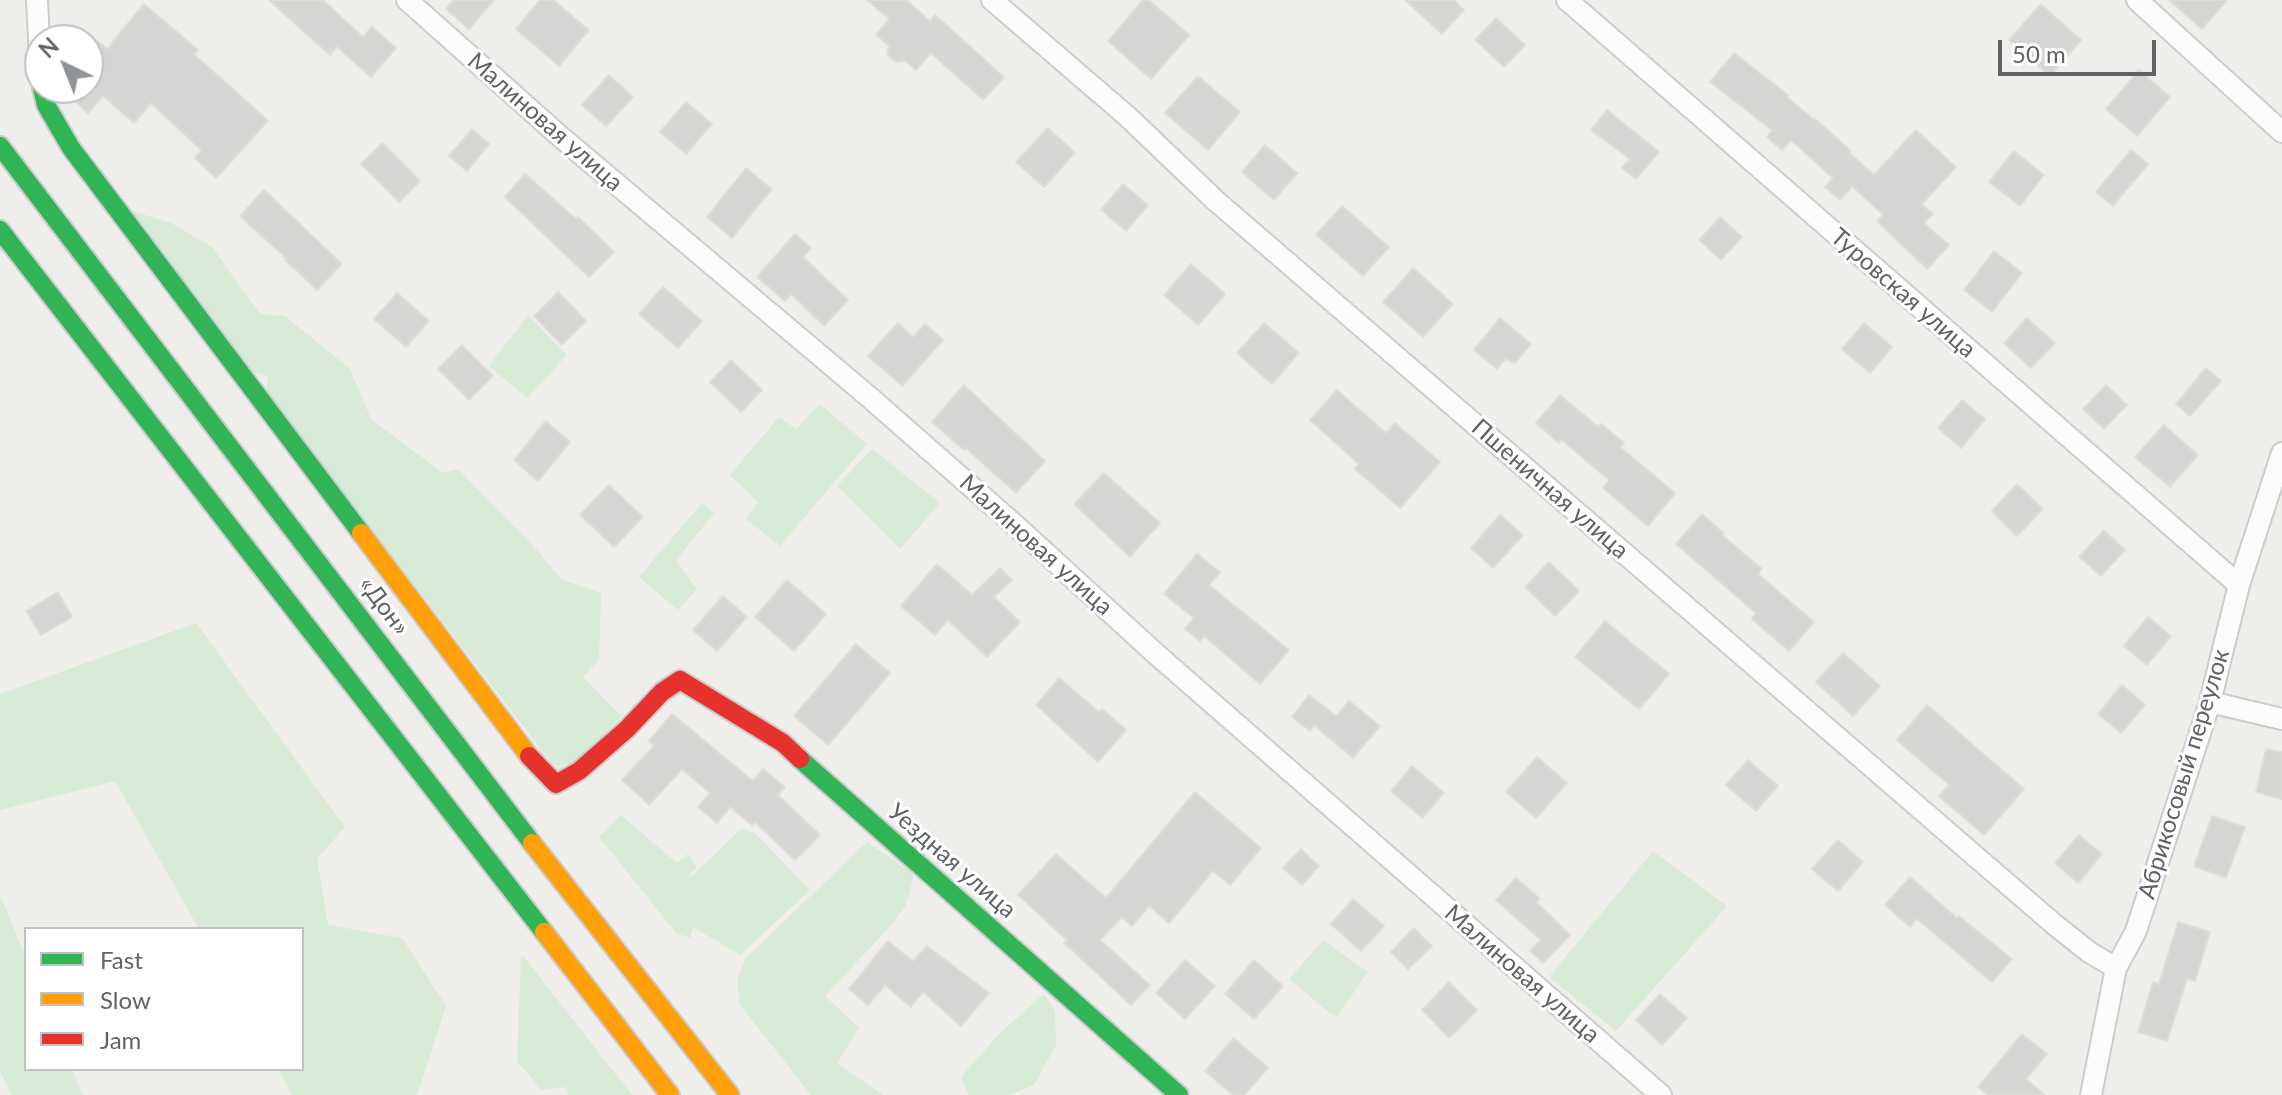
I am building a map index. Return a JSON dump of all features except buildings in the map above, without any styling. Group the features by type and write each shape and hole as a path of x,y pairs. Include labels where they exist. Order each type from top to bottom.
{"main road":[{"name":"Уездная улица","path":"46,104 71,148 536,765 556,784 579,771 627,729 662,692 680,680 783,743 1179,1095"},
{"name":"«Дон»","path":"0,146 578,904 730,1095"},
{"path":"0,230 670,1095"}],"street":[{"path":"37,0 38,24"},
{"name":"Малиновая улица","path":"407,0 562,138 868,396 1156,654 1661,1095"},
{"name":"Пшеничная улица","path":"992,0 1128,117 1216,201 2031,905 2089,952 2116,968"},
{"name":"Туровская улица","path":"1567,0 2239,585"},
{"path":"2137,0 2282,132"},
{"name":"Абрикосовый переулок","path":"2091,1095 2116,968 2136,931 2210,702 2239,585 2282,453"},
{"path":"2210,702 2282,719"}],"green space":[{"path":"129,210 171,223 212,247 260,314 285,316 350,369 371,419 443,473 458,469 561,579 601,593 599,659 583,677 622,717 573,764 554,766 266,393 268,376 249,371"},
{"path":"528,315 567,355 527,398 489,366"},
{"path":"820,404 867,444 780,546 746,519 758,502 730,475 779,417 796,429"},
{"path":"872,449 940,503 900,549 837,486"},
{"path":"702,503 714,513 676,560 697,589 678,610 639,577"},
{"path":"196,623 345,827 317,859 328,925 402,938 446,1006 417,1095 292,1095 279,1071 304,1071 304,927 198,927 115,781 0,810 0,694"},
{"path":"621,815 677,863 688,854 697,867 690,874 691,877 742,828 756,834 810,890 740,955 693,927 690,938 676,933 599,837"},
{"path":"867,842 911,872 913,879 906,905 825,996 859,1028 837,1063 883,1095 811,1095 740,1005 737,980 746,958"},
{"path":"1653,851 1727,906 1616,1031 1549,977"},
{"path":"0,895 24,953 24,1071 73,1071 83,1095 11,1095 0,1070"},
{"path":"1323,940 1368,972 1336,1018 1289,979"},
{"path":"521,956 632,1095 569,1095 566,1087 542,1090 517,1061"},
{"path":"1044,994 1055,1011 1056,1045 1034,1085 1008,1095 969,1095 961,1077 1000,1033"}],"traffic: fast":[{"path":"46,104 71,148 361,533"},
{"path":"0,146 532,843"},
{"path":"0,230 544,932"},
{"path":"800,759 1179,1095"}],"traffic: slow":[{"path":"361,533 529,756"},
{"path":"532,843 730,1095"},
{"path":"544,932 670,1095"}],"traffic: jam":[{"path":"529,756 556,784 579,771 627,729 662,692 680,680 783,743 800,759"}]}
